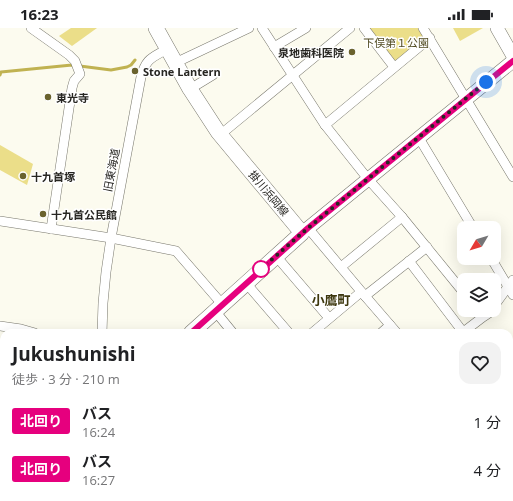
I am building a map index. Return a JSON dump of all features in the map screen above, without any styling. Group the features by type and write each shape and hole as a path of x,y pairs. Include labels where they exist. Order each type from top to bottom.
{"main road":[{"name":"掛川浜岡線","path":"156,28 190,89 220,134 305,231"},
{"path":"194,329 305,231"}],"street":[{"path":"31,28 69,55 75,61 80,74 74,81 72,88 51,229"},
{"path":"176,63 249,28"},
{"path":"262,28 325,125 368,179 457,284"},
{"path":"274,47 306,28"},
{"path":"220,134 350,28"},
{"path":"364,28 394,67"},
{"path":"423,28 513,177"},
{"path":"497,28 513,56"},
{"path":"325,125 430,38"},
{"name":"旧東海道","path":"102,329 102,303 111,238 143,68 149,60 167,49"},
{"path":"394,329 341,267 305,231 513,61"},
{"path":"190,89 213,75"},
{"path":"419,138 469,221"},
{"path":"341,267 402,218"},
{"path":"0,221 111,238 176,251 218,307 231,329"},
{"path":"317,329 329,318 409,262 427,247"},
{"path":"276,256 329,318"},
{"path":"409,262 464,329"},
{"path":"496,265 512,288 501,299"},
{"path":"246,283 286,329"},
{"path":"468,329 477,317"},
{"path":"386,329 390,325"},
{"path":"0,326 21,329"}],"green space":[{"path":"71,28 97,28 72,46 59,36"},
{"name":"下俣第１公園","path":"367,28 418,28 423,36 421,40 396,61 393,60"},
{"path":"453,28 483,28 460,41"},
{"path":"0,145 33,164 27,185 0,170"}],"waterway":[{"path":"0,75 1,72 72,65 111,70 127,67 135,60"}],"bus line":[{"name":"北回り","path":"195,329 308,228 513,61"}],"place":[{"name":"泉地歯科医院","path":"352,52"},
{"name":"Stone Lantern","path":"135,71"},
{"name":"東光寺","path":"48,97"},
{"name":"十九首塚","path":"23,176"},
{"name":"十九首公民館","path":"43,214"}],"district":[{"name":"小鷹町","path":"331,300"}],"route":[{"path":"261,269 308,228 486,82"}]}
